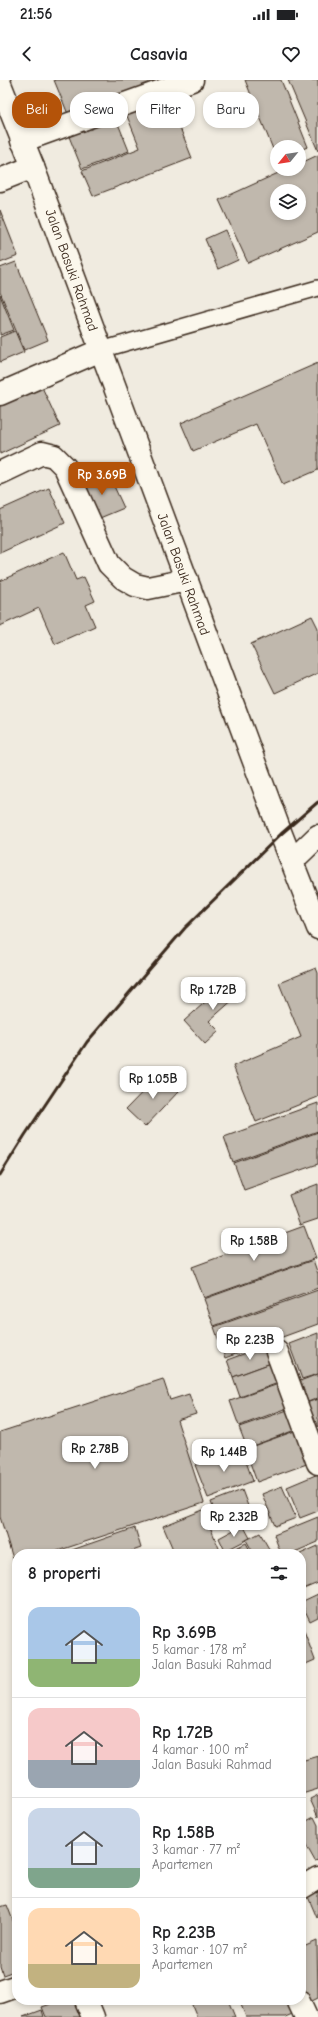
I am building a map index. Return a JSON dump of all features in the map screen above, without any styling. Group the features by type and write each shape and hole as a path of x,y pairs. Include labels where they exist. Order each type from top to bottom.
{"main road":[{"path":"22,141 192,80"},
{"name":"Jalan Basuki Rahmad","path":"0,84 33,167 318,928"},
{"path":"0,180 33,167"},
{"path":"0,394 101,350"},
{"path":"0,473 42,453 54,456 65,467 109,564 123,578 135,585 148,588 187,580"},
{"path":"292,861 318,836"},
{"path":"276,1352 318,1463"},
{"path":"0,1992 12,1988"},
{"path":"88,2005 93,2017"},
{"path":"300,2005 306,2017"}],"lane":[{"path":"101,350 318,288"}],"building":[{"path":"54,80 161,80 128,94 128,92 70,92 70,119 62,100 62,92 59,92"},
{"path":"245,80 281,80 305,140 270,140 270,142 259,115 259,92 250,92"},
{"path":"288,80 318,80 318,151"},
{"path":"136,107 136,128 180,128 192,158 93,196 82,171 140,148 128,118 128,110"},
{"path":"84,128 120,128 129,151 82,169 68,134"},
{"path":"318,155 318,232 248,263 219,200 272,176 306,176 306,161"},
{"path":"0,210 18,256 0,263"},
{"path":"225,230 238,260 218,269 205,239"},
{"path":"16,262 48,340 24,350 0,292 0,268"},
{"path":"0,295 14,330 0,335"},
{"path":"15,331 24,352 0,362 0,337"},
{"path":"318,363 318,470 283,485 256,424 193,451 181,423"},
{"path":"41,385 60,426 0,454 0,404"},
{"path":"108,473 124,508 95,520 79,485"},
{"path":"49,488 65,523 0,553 0,510"},
{"path":"64,552 76,580 84,577 95,601 86,605 95,626 55,644 39,608 0,626 0,581"},
{"path":"312,616 318,628 318,673 275,693 251,644"},
{"path":"316,968 318,973 318,1097 256,1122 233,1066 301,1037 279,983"},
{"path":"233,977 244,990 209,1021 219,1031 205,1044 184,1021"},
{"path":"161,1073 179,1091 145,1127 126,1109"},
{"path":"318,1103 318,1131 233,1162 224,1137"},
{"path":"318,1132 318,1164 244,1190 234,1163"},
{"path":"318,1184 318,1219 300,1225 289,1195"},
{"path":"304,1226 316,1258 204,1298 192,1267"},
{"path":"313,1260 318,1274 318,1288 214,1326 204,1299"},
{"path":"318,1290 318,1324 225,1358 214,1327"},
{"path":"318,1333 318,1374 302,1379 289,1344"},
{"path":"268,1345 274,1362 233,1377 227,1360"},
{"path":"274,1362 281,1382 240,1397 233,1377"},
{"path":"318,1374 318,1398 308,1402 300,1381"},
{"path":"163,1379 170,1400 189,1394 196,1414 177,1420 204,1503 63,1549 12,1549 12,1555 0,1517 0,1432"},
{"path":"287,1381 296,1405 239,1426 230,1401"},
{"path":"318,1399 318,1427 315,1428 306,1403"},
{"path":"296,1407 303,1427 247,1448 239,1427"},
{"path":"303,1428 315,1461 257,1482 245,1449"},
{"path":"241,1448 253,1481 208,1498 195,1465"},
{"path":"318,1474 318,1511 300,1518 287,1487"},
{"path":"282,1486 296,1518 275,1526 262,1494"},
{"path":"242,1490 251,1514 220,1527 211,1502"},
{"path":"203,1510 219,1549 173,1549 163,1526"},
{"path":"318,1517 318,1542 302,1549 279,1549 274,1535"},
{"path":"243,1525 250,1538 229,1549 224,1549 219,1538"},
{"path":"135,1528 141,1548 138,1549 75,1549"},
{"path":"260,1533 269,1549 251,1549 246,1540"},
{"path":"246,1543 249,1549 234,1549"},
{"path":"318,1546 318,1583 306,1588 306,1551"},
{"path":"318,1594 318,1617 310,1621 306,1613 306,1600"},
{"path":"306,1636 315,1660 306,1664"},
{"path":"318,1756 318,1789 306,1793 306,1760"},
{"path":"318,1795 318,1817 310,1799"},
{"path":"314,1817 318,1825 318,1860 315,1861 306,1845 306,1821"},
{"path":"318,1886 318,1917 317,1918 306,1892"},
{"path":"7,1905 12,1918 12,1972 3,1975 0,1966 0,1907"},
{"path":"317,1941 318,1998 306,2004 306,1946"},
{"path":"48,2005 78,2005 82,2017 46,2017 42,2007"},
{"path":"192,2005 230,2005 235,2017 197,2017"},
{"path":"241,2005 292,2005 295,2013 285,2017 246,2017"},
{"path":"42,2010 44,2017 23,2017"}],"railway":[{"path":"0,1175 87,1042 185,928 281,834 318,802"}]}
